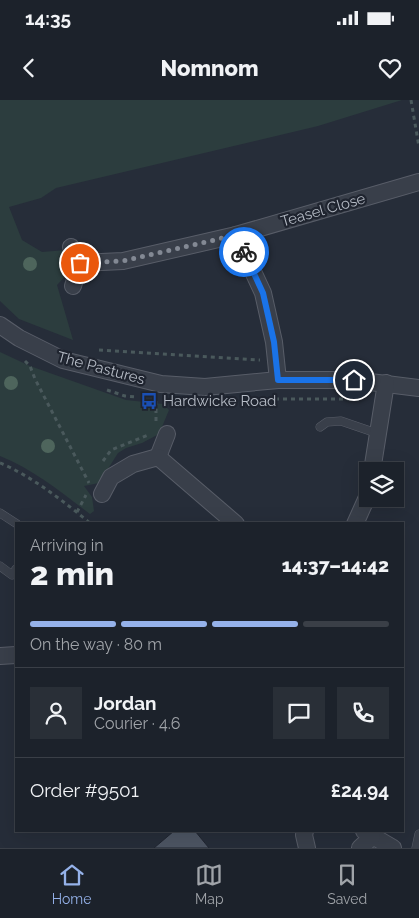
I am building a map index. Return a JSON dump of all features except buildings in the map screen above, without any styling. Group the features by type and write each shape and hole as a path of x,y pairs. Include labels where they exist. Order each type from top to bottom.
{"street":[{"name":"Teasel Close","path":"80,263 123,261 236,235 419,182"},
{"path":"236,235 263,293 274,342 278,380"},
{"path":"71,247 80,263 72,286"},
{"name":"The Pastures","path":"0,325 19,338 63,360 161,384 205,387 278,380 354,380 419,388"},
{"path":"374,462 386,383"},
{"path":"158,457 167,434"},
{"path":"96,490 111,477 133,464 158,457"},
{"path":"158,457 234,522"},
{"path":"356,522 363,507"},
{"path":"0,656 15,655"},
{"path":"306,832 304,835 307,848"},
{"path":"360,848 368,834 393,848"}],"lane":[{"path":"320,427 327,422 341,421 379,434"},
{"path":"0,513 15,523"},
{"path":"0,566 12,575 15,570"},
{"path":"416,848 419,834"}],"path":[{"path":"410,100 419,147"},
{"path":"91,349 276,361"},
{"path":"24,359 30,366 35,379 96,490"},
{"path":"0,463 9,466 44,489 88,522"}],"shaded area":[{"path":"0,100 402,100 318,126 56,188 41,198 9,207 22,240 42,252 66,250 75,266 57,285 73,340 19,319 0,301"},
{"path":"0,352 30,366 126,400 163,404 169,410 159,434 118,453 99,483 84,486 92,497 94,511 90,514 36,475 0,456"}],"way so far":[{"path":"80,263 123,261 236,235 244,252"}],"place":[{"name":"Hardwicke Road","path":"149,401"}],"route":[{"path":"244,252 263,293 274,342 278,380 354,380"}]}
